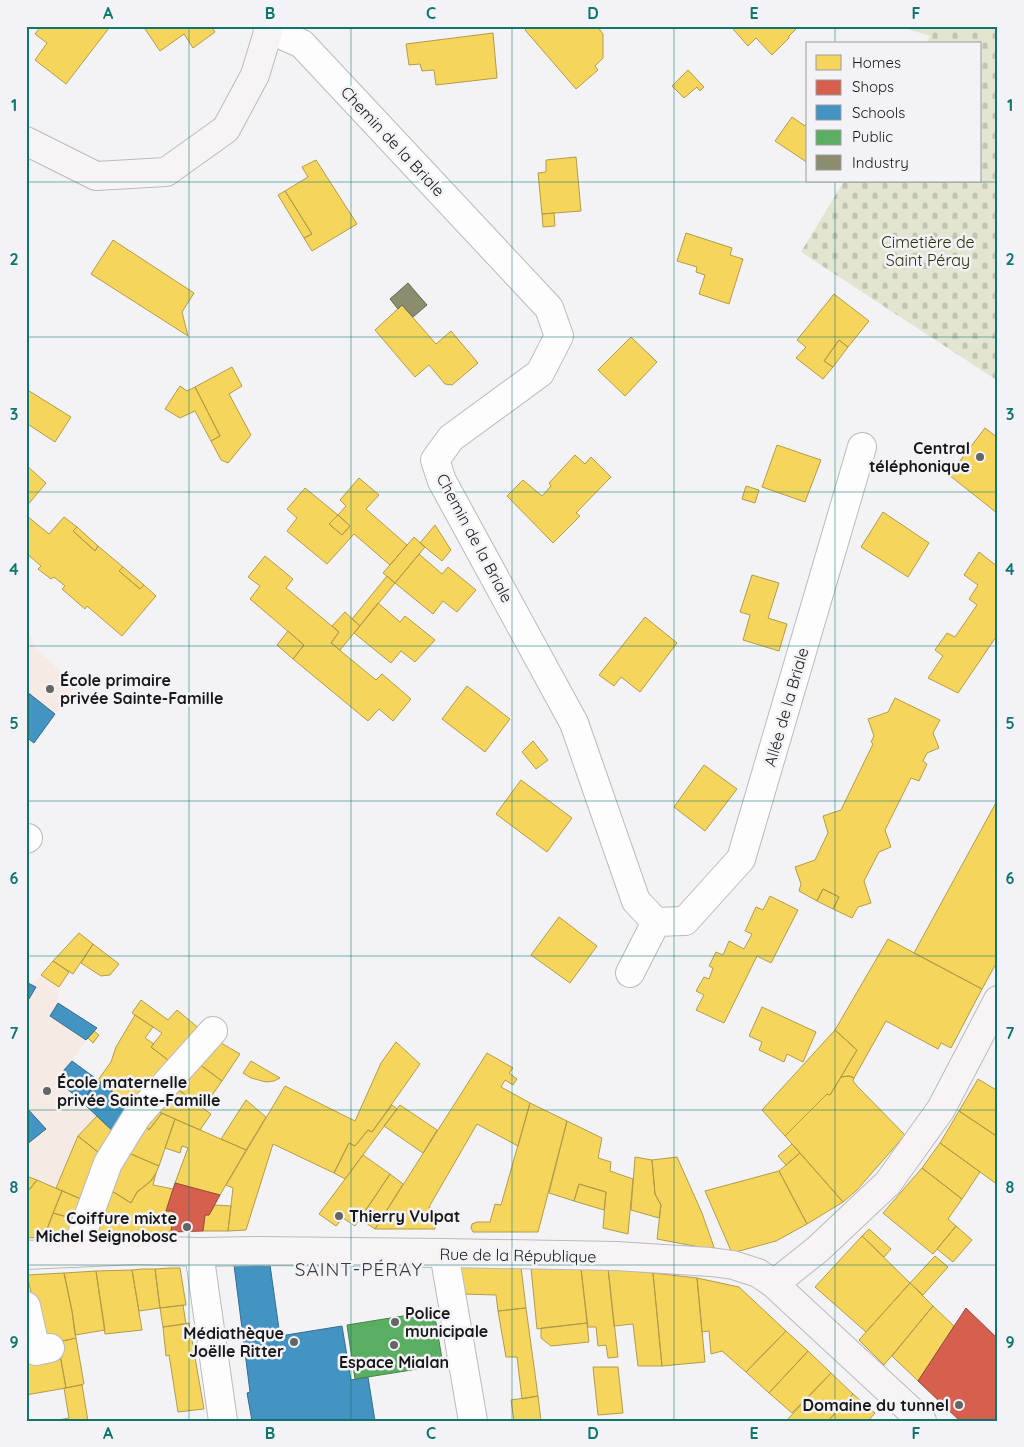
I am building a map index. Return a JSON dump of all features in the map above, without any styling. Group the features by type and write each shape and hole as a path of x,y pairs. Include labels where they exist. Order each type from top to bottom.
{"street":[{"path":"26,142 96,176 166,172 226,129 255,75 268,28"},
{"name":"Chemin de la Briale","path":"268,28 302,44 549,308 559,336 540,373 451,438 435,460 442,481 574,723 636,901 656,922"},
{"name":"Allée de la Briale","path":"656,922 685,921 741,860 862,447"},
{"path":"630,974 656,922"},
{"path":"774,1284 818,1249 888,1183 941,1109 998,1000"},
{"path":"74,1253 108,1163 137,1116 213,1030"},
{"name":"Rue de la République","path":"26,1255 136,1250 444,1253 616,1256 733,1265 758,1273 774,1284 922,1421"},
{"path":"200,1252 223,1421"},
{"path":"444,1253 471,1412"},
{"path":"26,1306 36,1351 50,1348"}],"shaded area":[{"name":"École primaire privée Sainte-Famille","path":"26,622 35,648 77,685 26,753"},
{"name":"École maternelle privée Sainte-Famille","path":"41,975 59,987 58,1003 50,1016 86,1040 72,1061 56,1079 97,1116 78,1136 56,1188 26,1176 26,982 32,984"}],"green space":[{"name":"Cimetière de Saint Péray","path":"898,26 998,26 998,381 801,252 843,182 982,182 982,42 927,42 930,36"}],"building: Homes":[{"path":"41,26 107,26 109,28 66,84 35,60 47,43 35,34"},
{"path":"143,26 211,26 215,32 193,48 184,34 160,51"},
{"path":"529,26 597,26 603,34 603,58 595,66 598,70 576,89 525,30"},
{"path":"736,26 799,26 772,55 756,38 748,46 733,29"},
{"path":"493,33 497,78 436,85 434,70 422,71 420,64 409,65 406,44"},
{"path":"688,70 704,87 700,91 697,87 684,98 672,86"},
{"path":"792,117 805,126 806,124 806,162 775,141"},
{"path":"576,157 581,211 542,214 538,173 546,172 546,160"},
{"path":"316,160 357,224 312,251 304,238 312,234 285,191 308,177 302,167"},
{"path":"285,191 312,234 304,238 278,195"},
{"path":"554,213 555,226 543,227 542,214"},
{"path":"686,233 732,248 730,255 743,259 729,304 699,294 705,275 696,272 697,267 677,261"},
{"path":"113,240 194,293 182,312 188,336 91,274"},
{"path":"834,294 869,321 848,347 839,340 824,361 833,367 823,379 796,358 806,347 797,340"},
{"path":"402,305 436,344 451,331 478,363 452,385 445,384 429,365 415,377 375,330"},
{"path":"631,337 657,362 625,396 598,370"},
{"path":"839,340 848,347 833,367 824,361"},
{"path":"232,367 242,386 229,394 251,435 228,463 221,460 211,441 220,436 195,387"},
{"path":"180,386 187,391 195,387 220,436 211,441 195,411 180,418 165,409"},
{"path":"26,389 71,417 55,442 26,423"},
{"name":"Central téléphonique","path":"985,428 998,438 997,513 949,475"},
{"path":"777,445 821,460 805,502 762,487"},
{"path":"575,455 585,464 591,457 611,477 576,513 580,516 553,543 507,496 523,480 542,496 551,486 549,483"},
{"path":"26,465 46,483 26,507"},
{"path":"359,478 379,495 366,509 407,545 390,565 354,534 327,564 287,531 297,518 287,509 305,488 338,515 346,506 340,500","holes":["338,515 350,526 342,535 329,524"]},
{"path":"746,486 759,490 755,503 742,499"},
{"path":"883,512 929,543 908,577 861,547"},
{"path":"338,515 350,526 342,535 329,524"},
{"path":"27,516 49,534 64,517 77,527 73,531 95,551 98,546 123,567 119,571 140,589 144,585 156,596 122,636 87,606 85,609 62,589 65,586 54,577 51,579 38,569 41,566 26,553"},
{"path":"435,525 451,550 442,561 420,543"},
{"path":"77,527 98,546 95,551 73,531"},
{"path":"414,537 425,547 395,583 383,573"},
{"path":"979,552 998,567 998,634 958,693 928,678 943,656 935,650 947,633 955,637 977,605 969,599 978,585 964,575"},
{"path":"419,554 442,574 448,567 476,590 457,612 443,601 433,614 395,583"},
{"path":"265,556 293,579 286,588 339,632 331,643 376,680 382,674 411,699 393,721 379,709 368,721 293,659 304,645 250,599 260,586 248,577"},
{"path":"123,567 144,585 140,589 119,571"},
{"path":"752,575 779,583 768,618 787,624 779,651 743,640 750,615 740,612"},
{"path":"387,576 395,583 360,626 352,619"},
{"path":"378,603 400,622 405,616 435,640 415,662 401,651 391,663 354,633"},
{"path":"345,612 360,626 340,650 331,643 339,632 332,626"},
{"path":"645,617 677,643 640,692 621,677 614,686 599,675"},
{"path":"288,631 304,645 293,659 277,645"},
{"path":"467,686 510,719 485,752 442,719"},
{"path":"895,698 940,720 933,733 939,748 927,753 923,761 927,764 919,781 911,778 885,830 891,847 879,852 864,881 871,903 858,907 852,918 833,909 839,897 823,889 817,901 799,891 801,884 795,867 815,860 828,833 823,816 841,810 873,744 871,742 874,736 868,719 888,712"},
{"path":"533,741 548,760 536,769 522,752"},
{"path":"704,765 737,789 705,831 674,807"},
{"path":"521,780 572,818 547,852 496,814"},
{"path":"998,799 998,960 982,989 914,953"},
{"path":"823,889 839,897 833,909 817,901"},
{"path":"770,896 798,910 771,963 757,956 724,1023 696,1010 704,995 696,991 704,977 709,979 713,968 709,966 716,952 723,955 729,941 744,949 752,934 745,931 756,907 763,910"},
{"path":"559,917 597,946 570,983 531,955"},
{"path":"79,933 93,944 73,974 53,961"},
{"path":"888,939 982,989 951,1048 941,1043 938,1049 886,1021 854,1078 849,1076 841,1077 857,1050 835,1030"},
{"path":"93,944 119,964 110,975 101,976 81,963"},
{"path":"53,961 69,972 59,987 41,975"},
{"path":"141,1000 168,1020 177,1010 201,1030 173,1064 151,1047 162,1033 132,1013"},
{"path":"762,1007 816,1032 803,1062 787,1054 784,1062 759,1050 762,1042 749,1036"},
{"path":"135,1015 153,1027 145,1038 154,1044 151,1047 173,1064 135,1110 98,1080 111,1062 116,1047"},
{"path":"835,1030 857,1050 830,1095 827,1094 785,1136 762,1110"},
{"path":"94,1031 99,1035 93,1043 88,1038"},
{"path":"216,1040 240,1054 222,1081 199,1064"},
{"path":"396,1042 420,1064 372,1132 368,1130 355,1146 349,1143 334,1173 273,1144 246,1230 228,1231 233,1188 226,1185 285,1086 355,1121 381,1063"},
{"path":"487,1053 513,1068 509,1073 517,1079 513,1085 505,1080 501,1087 530,1103 518,1146 477,1124 429,1207 439,1213 436,1217 435,1229 375,1229"},
{"path":"251,1061 280,1078 266,1082 251,1078 243,1073"},
{"path":"199,1064 222,1081 203,1108 172,1085"},
{"path":"849,1076 854,1078 853,1081 857,1086 905,1135 857,1190 843,1202 785,1136 827,1094 830,1095 841,1077"},
{"path":"978,1079 998,1091 998,1137 959,1111"},
{"path":"172,1085 211,1114 200,1130 152,1109"},
{"path":"246,1100 266,1117 246,1150 221,1139"},
{"path":"530,1103 567,1121 538,1232 473,1232 472,1224 490,1222 495,1204 501,1205"},
{"path":"392,1105 397,1109 345,1179 334,1173 349,1143 355,1146 368,1130 372,1132"},
{"path":"400,1105 437,1130 423,1153 384,1126"},
{"path":"152,1109 162,1113 149,1130 142,1121"},
{"path":"959,1111 998,1137 998,1185 940,1143"},
{"path":"162,1113 175,1119 159,1166 124,1151 142,1121 149,1130"},
{"path":"97,1116 117,1135 104,1157 78,1136"},
{"path":"175,1119 246,1150 220,1195 175,1183 188,1148 182,1146 180,1153 165,1148"},
{"path":"567,1121 602,1138 598,1158 611,1162 610,1171 633,1179 628,1234 603,1228 606,1192 579,1184 574,1201 549,1193"},
{"path":"78,1136 104,1157 88,1202 56,1188"},
{"path":"940,1143 980,1172 962,1199 922,1168"},
{"path":"792,1144 800,1153 786,1165 778,1156"},
{"path":"124,1151 159,1166 152,1180 137,1192 131,1203 104,1186"},
{"path":"800,1153 843,1202 807,1224 779,1171"},
{"path":"363,1155 390,1174 355,1226 343,1218 336,1226 319,1214"},
{"path":"635,1157 652,1160 655,1194 661,1205 659,1218 631,1210"},
{"path":"677,1157 702,1213 715,1250 657,1239 661,1205 655,1194 652,1160"},
{"path":"922,1168 962,1199 948,1219 956,1226 933,1254 883,1213"},
{"path":"779,1171 807,1224 776,1241 732,1253 705,1191"},
{"path":"156,1173 153,1185 173,1189 166,1211 173,1211 171,1232 91,1235 104,1186 131,1203 137,1192 150,1182"},
{"path":"390,1174 403,1184 375,1229 360,1219"},
{"path":"26,1176 37,1180 28,1191 26,1190"},
{"path":"37,1180 62,1191 44,1237 26,1238 26,1194"},
{"path":"579,1184 606,1192 604,1210 574,1201"},
{"path":"62,1191 88,1202 81,1221 53,1213"},
{"path":"215,1205 231,1206 228,1231 203,1231 205,1215 209,1215"},
{"path":"53,1213 81,1221 69,1235 44,1237"},
{"path":"956,1226 972,1240 953,1262 937,1249"},
{"path":"869,1229 891,1249 884,1257 862,1236"},
{"path":"862,1236 910,1283 866,1332 815,1287"},
{"path":"935,1256 948,1267 923,1295 910,1283"},
{"path":"458,1266 521,1267 526,1308 498,1311 496,1295 462,1294"},
{"path":"180,1268 186,1305 160,1308 155,1269"},
{"path":"531,1268 581,1269 587,1323 537,1329"},
{"path":"608,1268 653,1273 662,1366 638,1366 633,1324 614,1326"},
{"path":"608,1268 618,1357 608,1358 606,1345 598,1346 596,1327 588,1327 581,1269"},
{"path":"155,1269 160,1308 139,1311 132,1270"},
{"path":"132,1270 142,1330 105,1334 96,1271"},
{"path":"96,1271 105,1330 75,1335 64,1273"},
{"path":"64,1273 76,1338 58,1342 42,1340 27,1275"},
{"path":"653,1273 697,1278 705,1362 662,1366"},
{"path":"697,1278 739,1287 786,1331 746,1372 722,1351 711,1354 709,1331 702,1332"},
{"path":"910,1283 933,1306 884,1365 859,1340"},
{"path":"183,1305 186,1324 163,1327 160,1308"},
{"path":"933,1306 954,1326 918,1381 892,1356"},
{"path":"526,1308 538,1396 522,1399 517,1357 506,1357 498,1311"},
{"path":"189,1323 204,1409 178,1412 169,1355 166,1356 163,1327"},
{"path":"587,1323 589,1342 551,1346 541,1338 541,1328"},
{"path":"786,1331 808,1351 769,1393 746,1372"},
{"path":"76,1338 84,1384 66,1388 58,1342"},
{"path":"808,1351 831,1373 792,1413 769,1393"},
{"path":"60,1356 66,1388 26,1395 26,1362"},
{"path":"593,1367 618,1367 623,1413 598,1415"},
{"path":"831,1373 853,1394 828,1421 786,1421"},
{"path":"82,1385 88,1421 52,1421 69,1418 64,1388"},
{"path":"853,1394 875,1413 868,1421 828,1421"},
{"path":"538,1396 541,1421 514,1421 511,1400"}],"building: Shops":[{"path":"175,1183 220,1195 209,1215 205,1215 203,1231 171,1232 173,1211 166,1211"},
{"path":"966,1308 998,1339 998,1421 960,1421 918,1381"}],"building: Schools":[{"path":"26,691 55,714 34,743 26,737"},
{"path":"26,982 36,987 29,999 26,997"},
{"path":"58,1003 97,1028 86,1040 50,1016"},
{"path":"72,1061 98,1080 82,1102 56,1079"},
{"path":"98,1080 135,1110 117,1135 82,1102"},
{"path":"26,1107 46,1129 26,1145"},
{"name":"Médiathèque Joëlle Ritter","path":"234,1265 270,1265 280,1336 342,1326 351,1380 368,1377 375,1421 252,1421 247,1393 250,1392"}],"building: Public":[{"name":"Espace Mialan","path":"434,1311 443,1365 355,1379 347,1325"}],"building: Industry":[{"path":"408,283 427,305 413,317 402,305 398,309 390,299"}],"place":[{"name":"Central téléphonique","path":"980,457"},
{"name":"École primaire privée Sainte-Famille","path":"50,689"},
{"name":"École maternelle privée Sainte-Famille","path":"47,1091"},
{"name":"Thierry Vulpat","path":"339,1216"},
{"name":"Coiffure mixte Michel Seignobosc","path":"187,1227"},
{"name":"Police municipale","path":"395,1322"},
{"name":"Médiathèque Joëlle Ritter","path":"294,1342"},
{"name":"Espace Mialan","path":"394,1345"},
{"name":"Domaine du tunnel","path":"959,1405"}],"district":[{"name":"SAINT-PÉRAY","path":"359,1269"}]}
